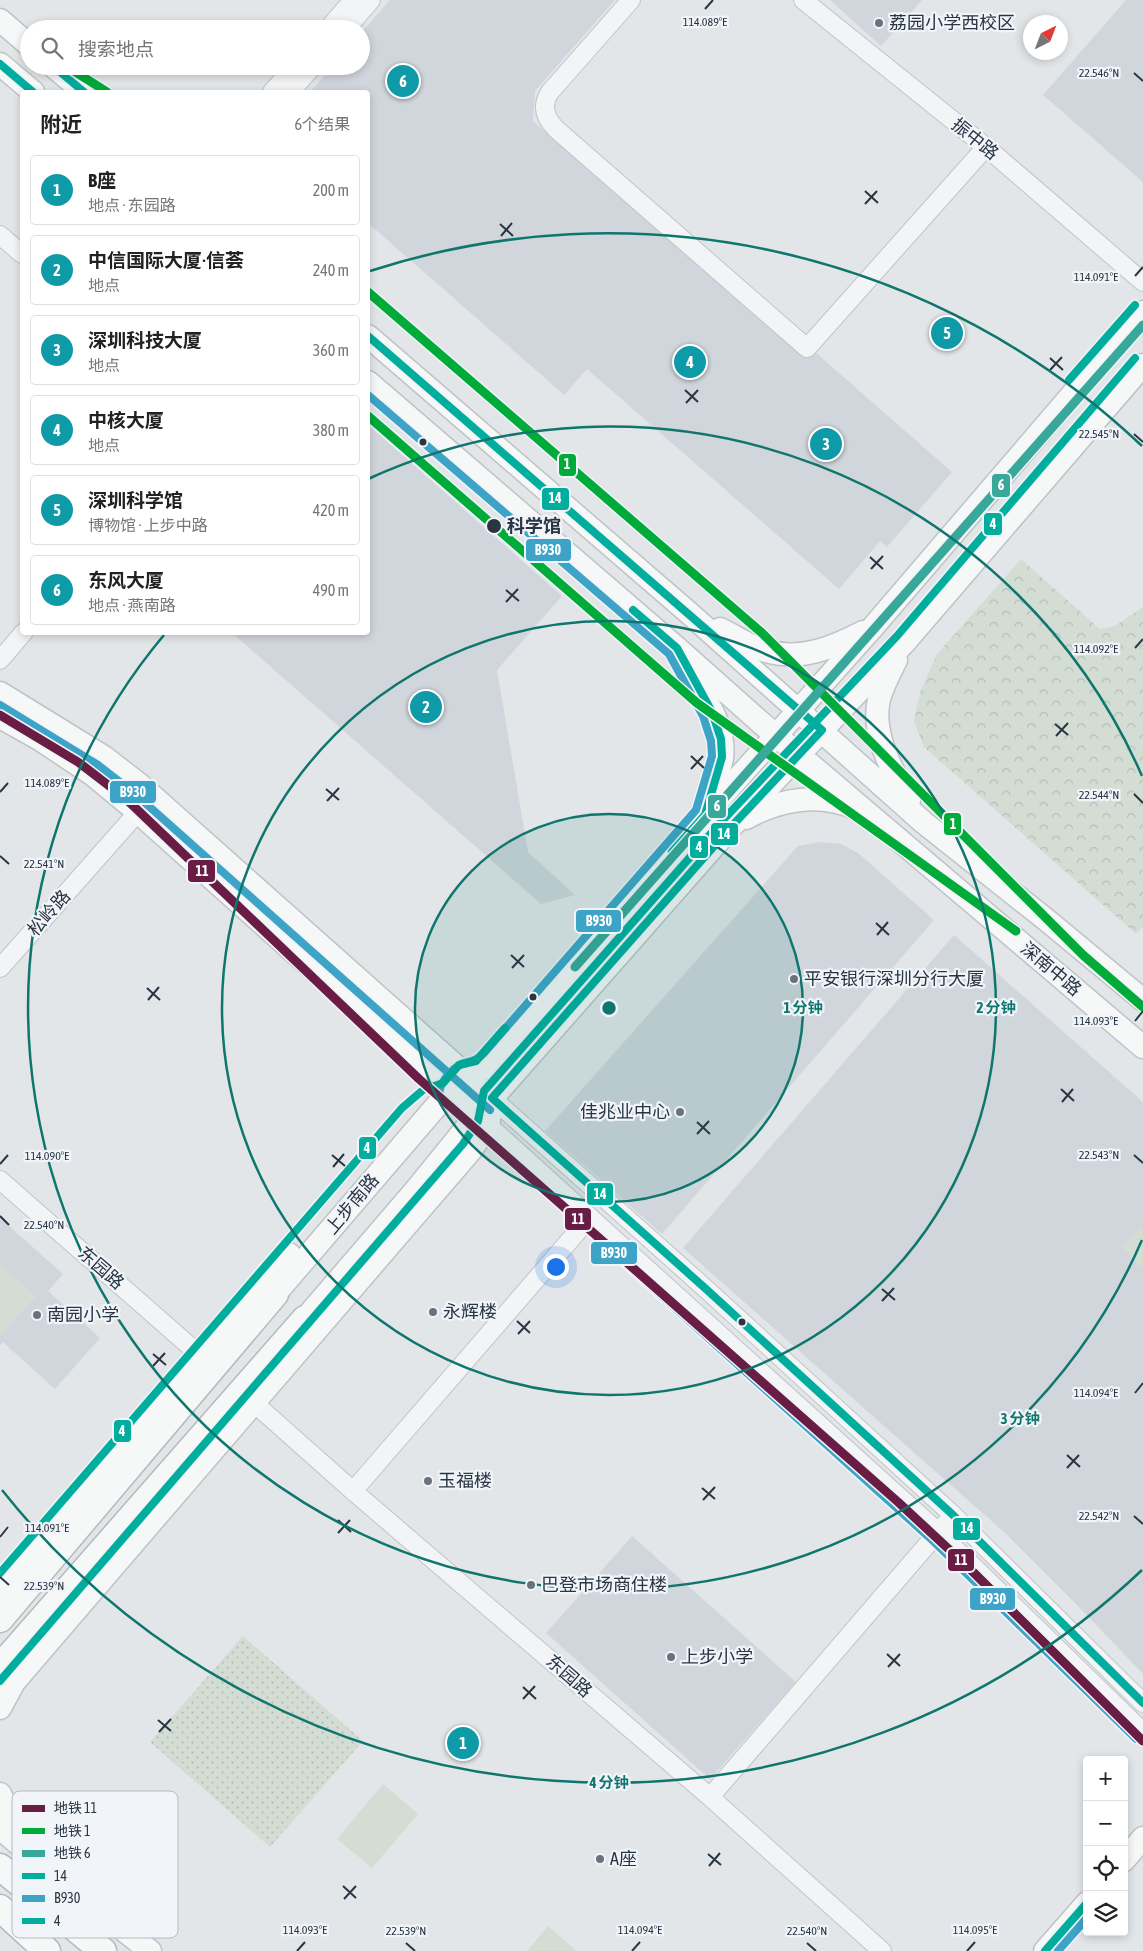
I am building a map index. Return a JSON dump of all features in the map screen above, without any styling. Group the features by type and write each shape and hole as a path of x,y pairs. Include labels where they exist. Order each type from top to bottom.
{"highway":[{"path":"0,1620 275,1294"},
{"path":"5,1681 305,1318"},
{"path":"0,1867 12,1877"},
{"path":"0,1908 12,1919"},
{"path":"33,1938 47,1951"},
{"path":"87,1938 103,1951"}],"main road":[{"path":"0,20 20,37"},
{"path":"0,64 31,90"},
{"path":"64,75 82,90"},
{"name":"上步南路","path":"275,1294 464,1074 481,1070 490,1061 704,815 873,627 1143,312"},
{"name":"深南中路","path":"370,338 689,613 923,822 1049,922 1143,1000"},
{"path":"0,1708 5,1681 254,1403 471,1150 492,1098 730,828 904,643 1143,364"},
{"name":"深南中路","path":"370,384 876,821 1143,1047"},
{"path":"689,613 748,644 765,651 784,655 830,648 873,627"},
{"path":"904,643 879,699 878,721 880,738 895,777 923,822"},
{"path":"677,648 712,712 721,739 722,757 704,815"},
{"path":"0,693 104,757 140,785 492,1098"},
{"path":"0,717 41,740 92,774 138,812 482,1121"},
{"path":"730,828 771,806 812,799 838,801 876,821"},
{"name":"上步南路","path":"0,1588 410,1115 428,1099 449,1091"},
{"path":"305,1318 482,1121"},
{"path":"0,1794 12,1818"},
{"path":"0,1828 12,1838"},
{"path":"1128,1855 1143,1838"},
{"path":"1045,1951 1083,1908"},
{"path":"134,1938 150,1951"}],"street":[{"path":"336,20 353,0"},
{"path":"354,20 371,0"},
{"path":"631,0 550,92 545,102 547,118 556,129 807,348 986,147"},
{"name":"振中路","path":"803,0 986,147 1143,282"},
{"path":"274,90 287,75"},
{"path":"292,90 305,75"},
{"path":"0,235 20,252"},
{"path":"0,660 21,635"},
{"name":"松岭路","path":"0,968 138,812"},
{"path":"492,1098 706,1289 953,1515 1143,1704"},
{"path":"482,1121 938,1532 1143,1732"},
{"name":"东园路","path":"0,1180 201,1356"},
{"path":"353,1491 590,1217"},
{"name":"东园路","path":"254,1403 353,1491 710,1797 882,1951"},
{"path":"710,1797 953,1515"}],"shaded area":[{"path":"390,0 615,0 535,91 533,121 799,353 807,345 952,472 887,547 880,541 839,589 587,369 564,395 370,225 370,90 312,90 325,75 370,75 370,23"},
{"name":"荔园小学西校区","path":"830,0 922,0 881,46"},
{"path":"1126,0 1143,0 1143,182 1043,95"},
{"path":"370,427 562,596 497,670 528,852 575,895 541,904 234,635 370,635"},
{"path":"821,842 841,844 858,853 934,920 662,1234 545,1131 798,846"},
{"path":"954,935 1143,1102 1143,1674 1005,1533 683,1248"},
{"name":"南园小学","path":"0,1218 63,1274 48,1291 100,1338 55,1389 3,1342 0,1345"},
{"name":"上步小学","path":"632,1536 796,1682 710,1779 546,1633"}],"green space":[{"path":"1021,559 1100,629 1115,626 1143,607 1143,927 1136,934 924,747 914,721 920,692 937,654"},
{"path":"1143,1225 1143,1268 1121,1248"},
{"path":"0,1264 36,1296 0,1336"},
{"path":"243,1636 363,1741 270,1847 150,1742"},
{"path":"383,1784 418,1814 372,1868 337,1839"},
{"path":"548,1926 577,1951 527,1951"}],"metro line":[{"name":"1","path":"80,75 104,90"},
{"name":"1","path":"370,294 762,633 1083,955 1143,1007"},
{"name":"6","path":"575,967 1143,325"},
{"name":"1","path":"370,418 697,703 1016,931"},
{"name":"11","path":"0,715 78,762 125,798 419,1079 898,1502 969,1568 1143,1741"}],"transit line":[{"name":"14","path":"0,64 31,90"},
{"name":"14","path":"64,75 82,90"},
{"name":"4","path":"1069,380 1135,305"},
{"name":"14","path":"370,338 822,730 730,828 492,1098 706,1289 953,1515 1143,1703"},
{"name":"4","path":"0,1681 463,1144 478,1121 484,1091 722,821 897,636 1135,358"},
{"name":"B930","path":"370,397 669,654 703,716 711,741 712,756 696,810 483,1054 476,1059 461,1064 448,1075 440,1088 440,1096 931,1539 1136,1739"},
{"name":"14","path":"633,610 677,648 712,712 721,739 722,757 705,815 672,852"},
{"name":"B930","path":"0,705 98,765 134,793 490,1110"},
{"name":"4","path":"0,1573 402,1108 423,1090 443,1083 459,1065 476,1061 505,1028"},
{"name":"14","path":"1045,1951 1083,1908"},
{"name":"B930","path":"1058,1951 1083,1923"}],"place":[{"name":"荔园小学西校区","path":"879,23"},
{"name":"东风大厦","path":"403,81"},
{"name":"深圳科学馆","path":"947,333"},
{"name":"中核大厦","path":"690,362"},
{"name":"深圳科技大厦","path":"826,444"},
{"name":"科学馆","path":"494,526"},
{"name":"中信国际大厦·信荟","path":"426,707"},
{"name":"平安银行深圳分行大厦","path":"794,979"},
{"name":"佳兆业中心","path":"680,1112"},
{"name":"永辉楼","path":"433,1312"},
{"name":"南园小学","path":"37,1315"},
{"name":"玉福楼","path":"428,1481"},
{"name":"巴登市场商住楼","path":"531,1585"},
{"name":"上步小学","path":"671,1657"},
{"name":"B座","path":"463,1743"},
{"name":"A座","path":"600,1859"}]}
